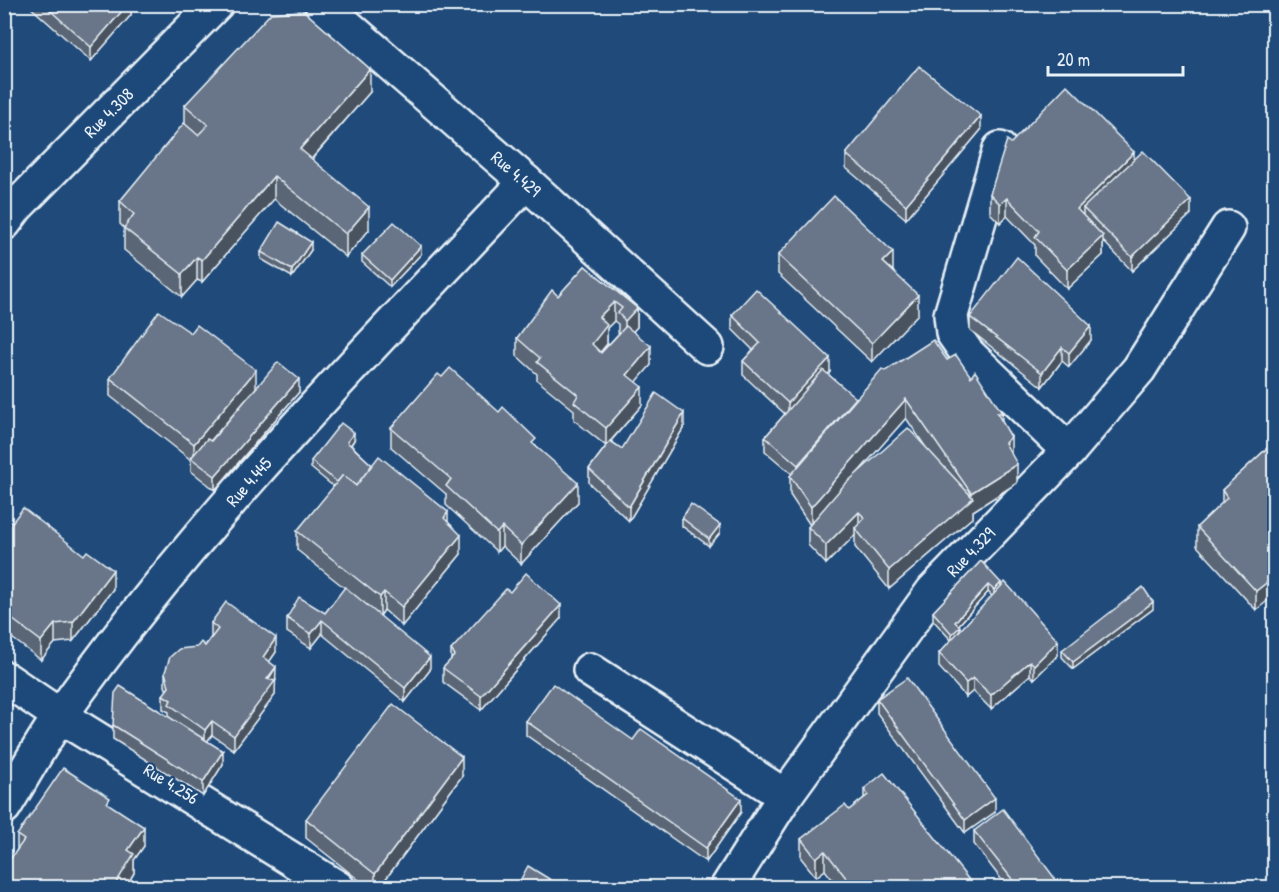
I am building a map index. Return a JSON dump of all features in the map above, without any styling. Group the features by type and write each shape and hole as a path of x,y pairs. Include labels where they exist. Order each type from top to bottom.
{"street":[{"name":"Rue 4.308","path":"4,222 16,207 216,4"},
{"name":"Rue 4.429","path":"322,4 526,182 707,347"},
{"path":"1000,148 951,315 951,325 967,353 1069,451"},
{"name":"Rue 4.445","path":"4,807 60,716 168,575 317,405 526,182"},
{"name":"Rue 4.329","path":"727,888 785,796 933,591 1069,451 1139,369 1228,228"},
{"path":"590,670 785,796"},
{"name":"Rue 4.256","path":"4,678 60,716 338,888"}],"building":[{"path":"43,4 128,4 91,47"},
{"path":"304,11 370,69 300,149 369,207 346,234 274,176 202,260 197,257 182,274 124,228 134,214 120,201 184,123 198,135 208,125 185,105 271,13"},
{"path":"919,66 981,116 906,205 846,154"},
{"path":"1067,85 1134,152 1077,209 1103,236 1067,270 1035,237 1039,231 1007,198 1000,204 990,194 1007,140 1011,143"},
{"path":"1143,151 1191,200 1132,257 1083,208"},
{"path":"834,196 893,252 883,262 918,295 872,343 778,255"},
{"path":"279,222 311,242 292,270 261,252"},
{"path":"394,222 421,246 390,280 362,255"},
{"path":"1017,257 1091,326 1069,353 1062,347 1042,373 970,317"},
{"path":"585,266 637,308 625,321 618,313 622,308 614,302 599,317 607,325 592,344 601,353 626,326 651,346 627,375 642,387 606,428 574,402 578,395 537,362 540,358 517,338 552,290 558,296"},
{"path":"756,289 830,358 788,403 743,361 760,343 732,315"},
{"path":"159,311 191,333 197,325 256,370 194,444 110,378"},
{"path":"933,340 947,360 956,355 971,377 975,371 1002,413 997,413 1011,437 1005,443 1017,464 971,493 906,399 811,507 790,476 882,369 885,371"},
{"path":"278,362 299,379 215,476 191,458 207,439 211,441"},
{"path":"450,368 499,412 503,407 536,439 532,443 578,483 521,545 502,527 497,533 446,486 451,479 391,428 438,374 442,377"},
{"path":"823,370 856,398 798,465 765,437"},
{"path":"656,393 684,413 629,507 589,469 610,441 622,449"},
{"path":"341,423 354,433 347,442 372,465 356,486 343,475 337,482 311,461"},
{"path":"908,428 973,498 889,570 855,528 865,518 859,512 826,545 808,527 844,485"},
{"path":"1275,441 1275,576 1256,591 1197,527 1227,498 1222,490"},
{"path":"379,456 448,512 444,518 461,535 402,607 384,592 380,597 297,531 343,475 356,486"},
{"path":"691,504 720,525 709,539 682,518"},
{"path":"23,508 84,555 87,551 113,570 73,622 55,624 41,641 4,613 4,533"},
{"path":"981,561 1001,583 994,590 988,585 955,622 960,627 952,634 933,612"},
{"path":"526,573 561,605 481,696 443,668 455,655 451,650 506,589 510,592"},
{"path":"1005,582 1058,641 1034,665 1030,661 991,695 973,678 966,683 939,653"},
{"path":"345,587 430,657 405,688 322,620 311,634 287,618 299,597 325,613"},
{"path":"1143,587 1153,602 1073,662 1062,650"},
{"path":"226,602 276,638 263,657 276,667 267,679 275,681 234,736 212,721 205,730 169,704 171,700 163,695 169,687 165,672 170,657 179,649 197,647 201,642 205,646 218,629 211,623"},
{"path":"907,678 995,798 965,820 877,699"},
{"path":"553,684 633,740 641,729 741,799 706,848 526,721"},
{"path":"120,686 223,751 203,782 113,725 115,693"},
{"path":"393,704 462,757 375,874 306,819"},
{"path":"63,768 110,798 107,803 144,827 128,850 134,854 113,888 4,888 4,868 24,840 17,835"},
{"path":"884,773 973,885 970,888 854,888 825,851 816,858 801,839 845,805 849,810 868,795 864,789"},
{"path":"1003,809 1062,888 1019,888 974,831"},
{"path":"528,866 564,888 516,888"}]}
